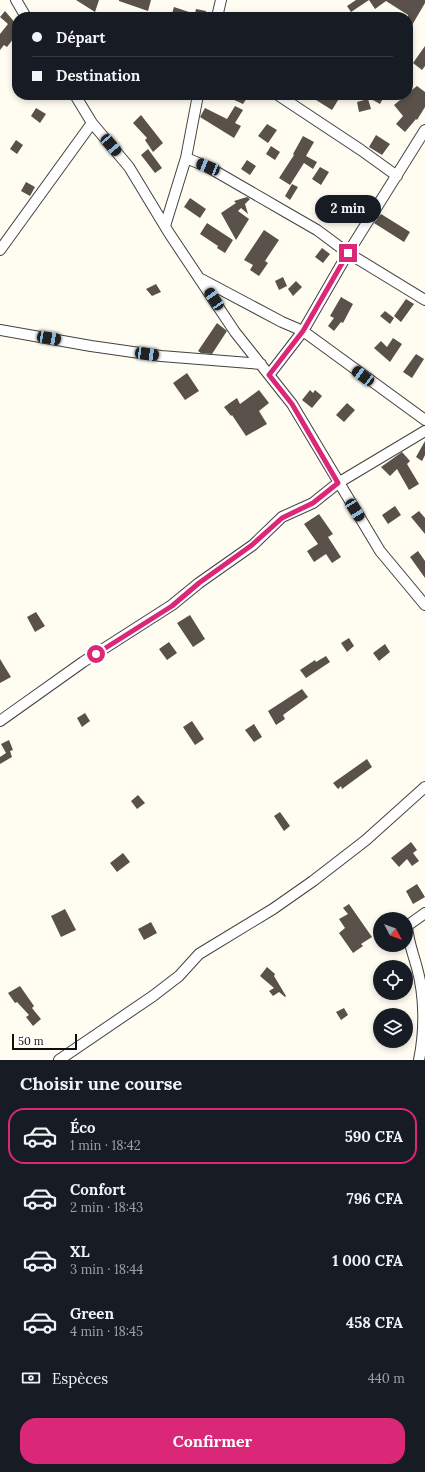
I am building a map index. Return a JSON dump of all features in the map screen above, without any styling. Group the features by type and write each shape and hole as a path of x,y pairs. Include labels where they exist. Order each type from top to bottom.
{"street":[{"path":"16,0 23,12"},
{"path":"218,12 221,0"},
{"path":"78,100 92,122 130,167 165,226 235,332 292,404 380,551 425,605"},
{"path":"165,226 186,158 197,100"},
{"path":"286,100 397,176"},
{"path":"0,250 92,122"},
{"path":"269,375 303,331 348,253 425,130"},
{"path":"186,158 208,167 284,210 317,230 348,253 425,300"},
{"path":"199,278 282,322 303,331 425,420"},
{"path":"0,330 153,355 261,364"},
{"path":"0,721 84,662 172,606 199,583 252,545 282,518 313,503 338,483 425,431"},
{"path":"59,1060 153,996 179,976 199,954 273,909 313,881 366,840 425,787"},
{"path":"419,1060 424,1033 422,989 409,946 407,926 425,914"}],"building":[{"path":"76,0 99,0 95,12"},
{"path":"119,0 151,0 148,11"},
{"path":"356,0 369,0 351,12 347,6"},
{"path":"369,0 425,0 425,3 413,23 413,12 403,12 386,1 375,9"},
{"path":"174,7 189,12 172,12"},
{"path":"196,9 206,12 195,12"},
{"path":"5,11 12,19 12,40 7,47 4,45 0,50 0,34 8,24 0,17"},
{"path":"425,46 425,66 422,70 413,63"},
{"path":"417,86 425,92 425,107 417,120 416,119 405,132 396,124 403,116 394,105 400,100 413,100 413,89"},
{"path":"234,100 246,100 243,104"},
{"path":"316,100 338,100 332,110"},
{"path":"368,100 371,109 359,112 357,102"},
{"path":"373,100 382,100 380,104"},
{"path":"235,106 243,110 235,123 241,126 234,138 200,117 205,108 227,119"},
{"path":"36,108 46,114 40,123 31,116"},
{"path":"141,115 163,143 153,152 145,140 147,138 133,123"},
{"path":"267,124 277,130 268,143 258,136"},
{"path":"376,135 390,144 382,155 369,147"},
{"path":"303,136 314,142 306,156 317,162 313,169 304,163 290,185 279,178 294,155 293,154"},
{"path":"16,140 23,145 17,154 10,149"},
{"path":"271,146 280,152 275,160 266,154"},
{"path":"148,149 162,168 155,173 141,155"},
{"path":"247,160 256,166 250,175 241,169"},
{"path":"320,167 329,172 321,185 312,179"},
{"path":"26,182 35,187 30,196 21,191"},
{"path":"292,184 298,187 290,200 285,196"},
{"path":"247,197 250,199 245,204 248,214 241,208 238,211 249,219 236,240 221,213 236,203 234,201"},
{"path":"190,198 206,209 200,218 184,207"},
{"path":"381,214 410,232 404,242 374,223"},
{"path":"207,223 233,240 225,253 217,248 218,246 200,234"},
{"path":"264,230 279,240 265,261 268,263 259,276 250,270 253,265 244,260"},
{"path":"322,248 330,254 323,263 315,257"},
{"path":"283,277 287,286 279,290 275,281"},
{"path":"296,281 302,287 293,296 288,289"},
{"path":"156,284 161,292 152,296 146,289"},
{"path":"341,297 353,304 343,323 341,322 334,331 328,326 334,318 330,316"},
{"path":"406,299 414,304 401,322 394,316"},
{"path":"385,311 394,318 390,324 380,316"},
{"path":"217,323 227,331 212,354 201,353 198,351"},
{"path":"393,338 402,344 390,362 374,348 381,341 387,347"},
{"path":"416,354 424,359 412,378 403,372"},
{"path":"187,373 199,391 185,400 173,383"},
{"path":"259,390 269,403 259,411 267,424 246,436 232,415 231,416 224,407 237,398 240,404"},
{"path":"310,390 313,393 315,390 322,396 312,408 302,400"},
{"path":"347,403 355,410 344,422 336,415"},
{"path":"425,441 425,455 422,461 416,457"},
{"path":"402,452 410,461 407,464 419,484 409,490 397,469 390,476 381,467"},
{"path":"395,506 401,515 388,524 382,515"},
{"path":"419,511 425,518 425,534 411,517"},
{"path":"319,514 333,534 328,537 341,557 332,563 326,554 314,562 307,551 318,544 304,524"},
{"path":"418,551 425,561 425,578 410,557"},
{"path":"36,612 45,626 35,632 27,617"},
{"path":"190,615 205,639 193,647 177,623"},
{"path":"349,638 354,646 347,652 341,643"},
{"path":"169,642 177,653 167,660 159,649"},
{"path":"385,644 390,652 379,661 373,653"},
{"path":"326,656 330,662 306,678 300,670 315,660 316,662"},
{"path":"0,659 11,677 0,683"},
{"path":"302,689 308,697 283,715 285,719 276,725 268,711"},
{"path":"85,713 90,721 82,727 77,718"},
{"path":"192,721 204,739 195,745 183,727"},
{"path":"254,724 262,737 254,742 245,730"},
{"path":"9,740 13,750 10,751 12,757 0,764 0,757 6,753 1,744"},
{"path":"367,759 372,767 342,789 341,786 338,789 333,783"},
{"path":"138,795 145,803 137,809 131,801"},
{"path":"280,812 290,826 284,831 274,816"},
{"path":"411,842 417,850 413,853 419,861 412,866 407,859 399,867 391,858"},
{"path":"123,853 130,862 117,872 110,863"},
{"path":"417,884 425,897 413,904 406,891"},
{"path":"349,904 372,937 361,944 363,946 353,953 339,933 345,928 339,919 348,914 343,908"},
{"path":"65,909 76,930 61,937 51,916"},
{"path":"151,922 157,933 144,940 138,929"},
{"path":"267,967 275,974 274,976 286,996 285,997 279,992 273,996 269,991 274,988 260,976"},
{"path":"20,986 34,1006 32,1008 41,1019 33,1026 26,1017 29,1015 17,1002 15,1003 8,993"},
{"path":"344,1008 348,1015 341,1020 336,1012"}],"route":[{"path":"96,654 172,606 199,583 252,545 282,518 313,503 338,483 292,404 269,375 303,331 348,253"}]}
